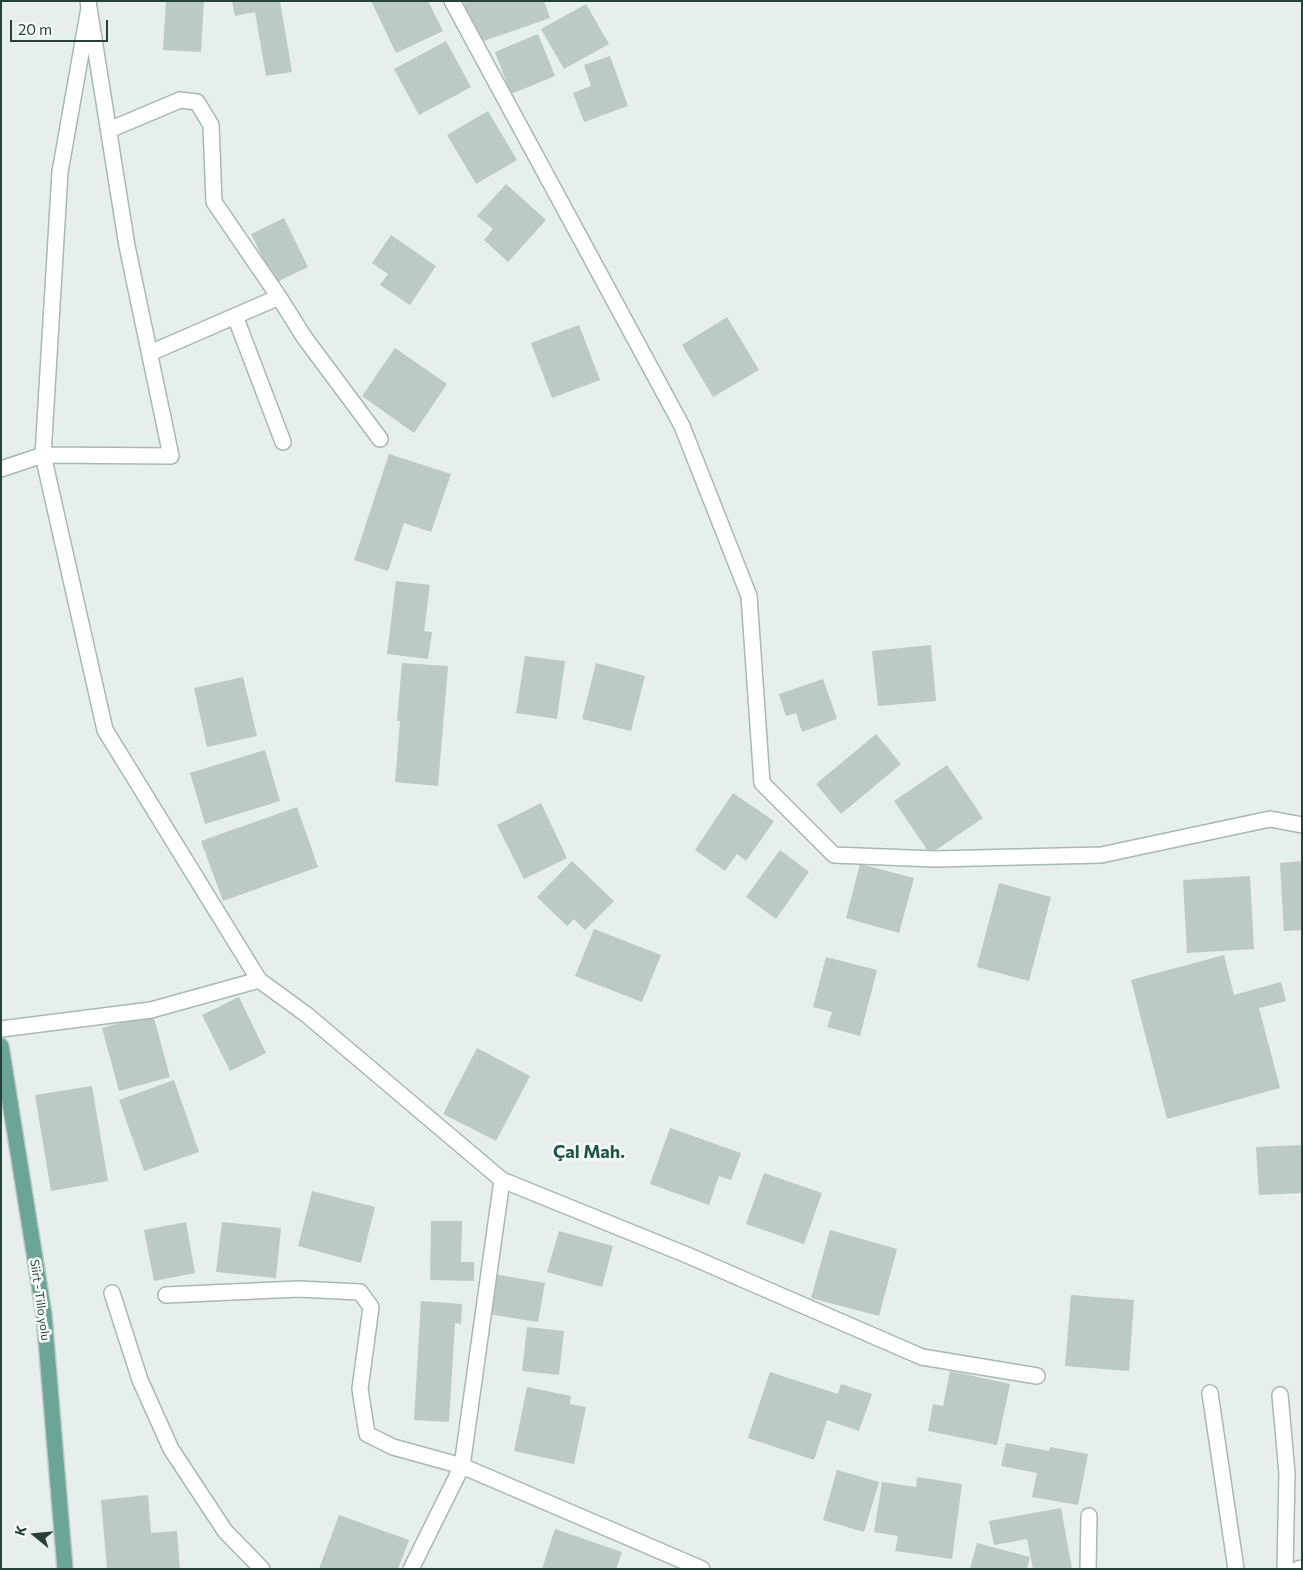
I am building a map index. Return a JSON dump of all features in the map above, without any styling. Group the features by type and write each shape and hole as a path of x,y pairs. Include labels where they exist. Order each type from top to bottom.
{"main road":[{"name":"Siirt - Tillo yolu","path":"1,1046 44,1315 64,1565"}],"street":[{"path":"452,1 682,426 749,596 762,782 834,855 935,859 1101,855 1270,819 1302,824"},
{"path":"1,469 44,454 171,456 127,246 89,5"},
{"path":"89,5 60,172 44,454 104,730 259,980 307,1015 502,1180 687,1255 922,1357 1037,1376"},
{"path":"109,130 180,100 197,102 211,125 214,202 279,297 304,338 380,439"},
{"path":"150,353 279,297"},
{"path":"235,316 283,442"},
{"path":"1,1029 151,1010 259,980"},
{"path":"412,1569 462,1466 502,1180"},
{"path":"166,1295 298,1289 360,1292 371,1307 360,1390 367,1434 393,1447 462,1466 702,1569"},
{"path":"112,1293 140,1380 171,1449 225,1531 262,1569"},
{"path":"1210,1393 1236,1569"},
{"path":"1280,1395 1295,1474 1285,1569"},
{"path":"1088,1569 1089,1516"},
{"path":"1298,1569 1302,1568"}],"building":[{"path":"166,1 204,1 201,52 163,50"},
{"path":"232,1 280,1 292,72 266,76 255,12 235,16"},
{"path":"371,1 428,1 443,31 396,53"},
{"path":"463,1 544,1 550,18 478,43"},
{"path":"586,4 609,44 564,69 541,29"},
{"path":"538,34 555,76 511,94 495,52"},
{"path":"446,41 471,87 419,115 394,69"},
{"path":"610,56 628,106 584,122 573,93 591,86 584,65"},
{"path":"488,111 517,160 476,184 447,135"},
{"path":"506,184 546,220 508,262 484,240 493,229 477,216"},
{"path":"284,218 308,267 275,283 251,234"},
{"path":"391,235 436,266 410,305 380,285 388,274 372,263"},
{"path":"727,317 759,370 713,397 682,345"},
{"path":"579,325 600,380 552,398 531,343"},
{"path":"395,348 447,384 414,433 362,396"},
{"path":"389,454 451,474 431,532 404,523 388,571 354,560"},
{"path":"396,581 430,585 424,631 432,632 428,659 387,654"},
{"path":"931,645 936,701 878,706 872,651"},
{"path":"525,656 565,661 557,719 516,713"},
{"path":"402,663 448,666 438,786 395,782 400,721 397,721"},
{"path":"596,663 645,676 631,731 582,719"},
{"path":"243,677 257,736 207,747 194,688"},
{"path":"823,679 837,719 802,732 796,713 786,716 779,694"},
{"path":"876,734 901,764 841,814 816,784"},
{"path":"265,750 280,801 205,824 190,773"},
{"path":"947,765 983,818 930,854 894,801"},
{"path":"733,793 774,821 746,861 737,854 725,871 695,850"},
{"path":"541,803 567,858 524,879 497,825"},
{"path":"297,807 318,867 223,901 201,841"},
{"path":"780,850 809,872 776,919 746,897"},
{"path":"572,861 614,901 585,930 574,919 567,926 537,897"},
{"path":"1302,861 1302,930 1284,931 1280,863"},
{"path":"860,864 914,878 899,933 846,918"},
{"path":"1250,876 1254,949 1187,953 1183,880"},
{"path":"999,883 1051,897 1029,981 977,967"},
{"path":"594,929 661,955 642,1002 575,976"},
{"path":"1224,955 1234,995 1281,982 1286,1001 1259,1008 1280,1088 1167,1119 1131,980"},
{"path":"826,957 877,970 860,1036 827,1027 832,1012 813,1007"},
{"path":"239,997 266,1053 230,1071 202,1015"},
{"path":"153,1014 170,1077 119,1091 102,1028"},
{"path":"477,1048 530,1076 496,1141 443,1114"},
{"path":"174,1080 199,1152 144,1171 119,1100"},
{"path":"92,1086 108,1181 51,1191 35,1095"},
{"path":"670,1128 741,1153 731,1180 719,1176 709,1205 650,1184"},
{"path":"1302,1145 1302,1193 1259,1195 1256,1147"},
{"path":"764,1173 822,1193 804,1244 746,1224"},
{"path":"312,1191 375,1207 361,1263 298,1246"},
{"path":"431,1221 462,1221 461,1262 474,1262 474,1281 430,1280"},
{"path":"186,1222 195,1273 154,1281 144,1230"},
{"path":"222,1222 281,1228 276,1278 216,1272"},
{"path":"830,1230 897,1249 879,1316 811,1298"},
{"path":"559,1231 613,1246 602,1287 547,1272"},
{"path":"494,1274 545,1283 538,1322 488,1314"},
{"path":"1071,1295 1134,1300 1129,1371 1065,1366"},
{"path":"421,1301 462,1304 461,1324 455,1323 449,1422 414,1420"},
{"path":"527,1327 564,1331 559,1375 522,1371"},
{"path":"950,1371 1010,1384 997,1445 928,1431 933,1404 943,1406"},
{"path":"770,1372 838,1394 841,1384 872,1394 859,1431 827,1420 814,1460 748,1438"},
{"path":"527,1387 571,1396 570,1404 586,1407 574,1464 514,1451"},
{"path":"1006,1443 1049,1451 1050,1447 1088,1454 1078,1505 1032,1497 1037,1473 1001,1466"},
{"path":"837,1470 879,1482 864,1532 823,1520"},
{"path":"917,1477 962,1484 952,1559 895,1551 898,1536 874,1532 882,1482 916,1487"},
{"path":"148,1495 151,1533 177,1531 180,1569 107,1569 101,1500"},
{"path":"1061,1508 1072,1569 1033,1569 1027,1539 994,1545 989,1521"},
{"path":"339,1515 409,1540 398,1569 319,1569"},
{"path":"555,1529 622,1552 616,1569 542,1569"},
{"path":"977,1543 1030,1557 1027,1569 970,1569"}],"district":[{"name":"Çal Mah.","path":"589,1152"}]}
